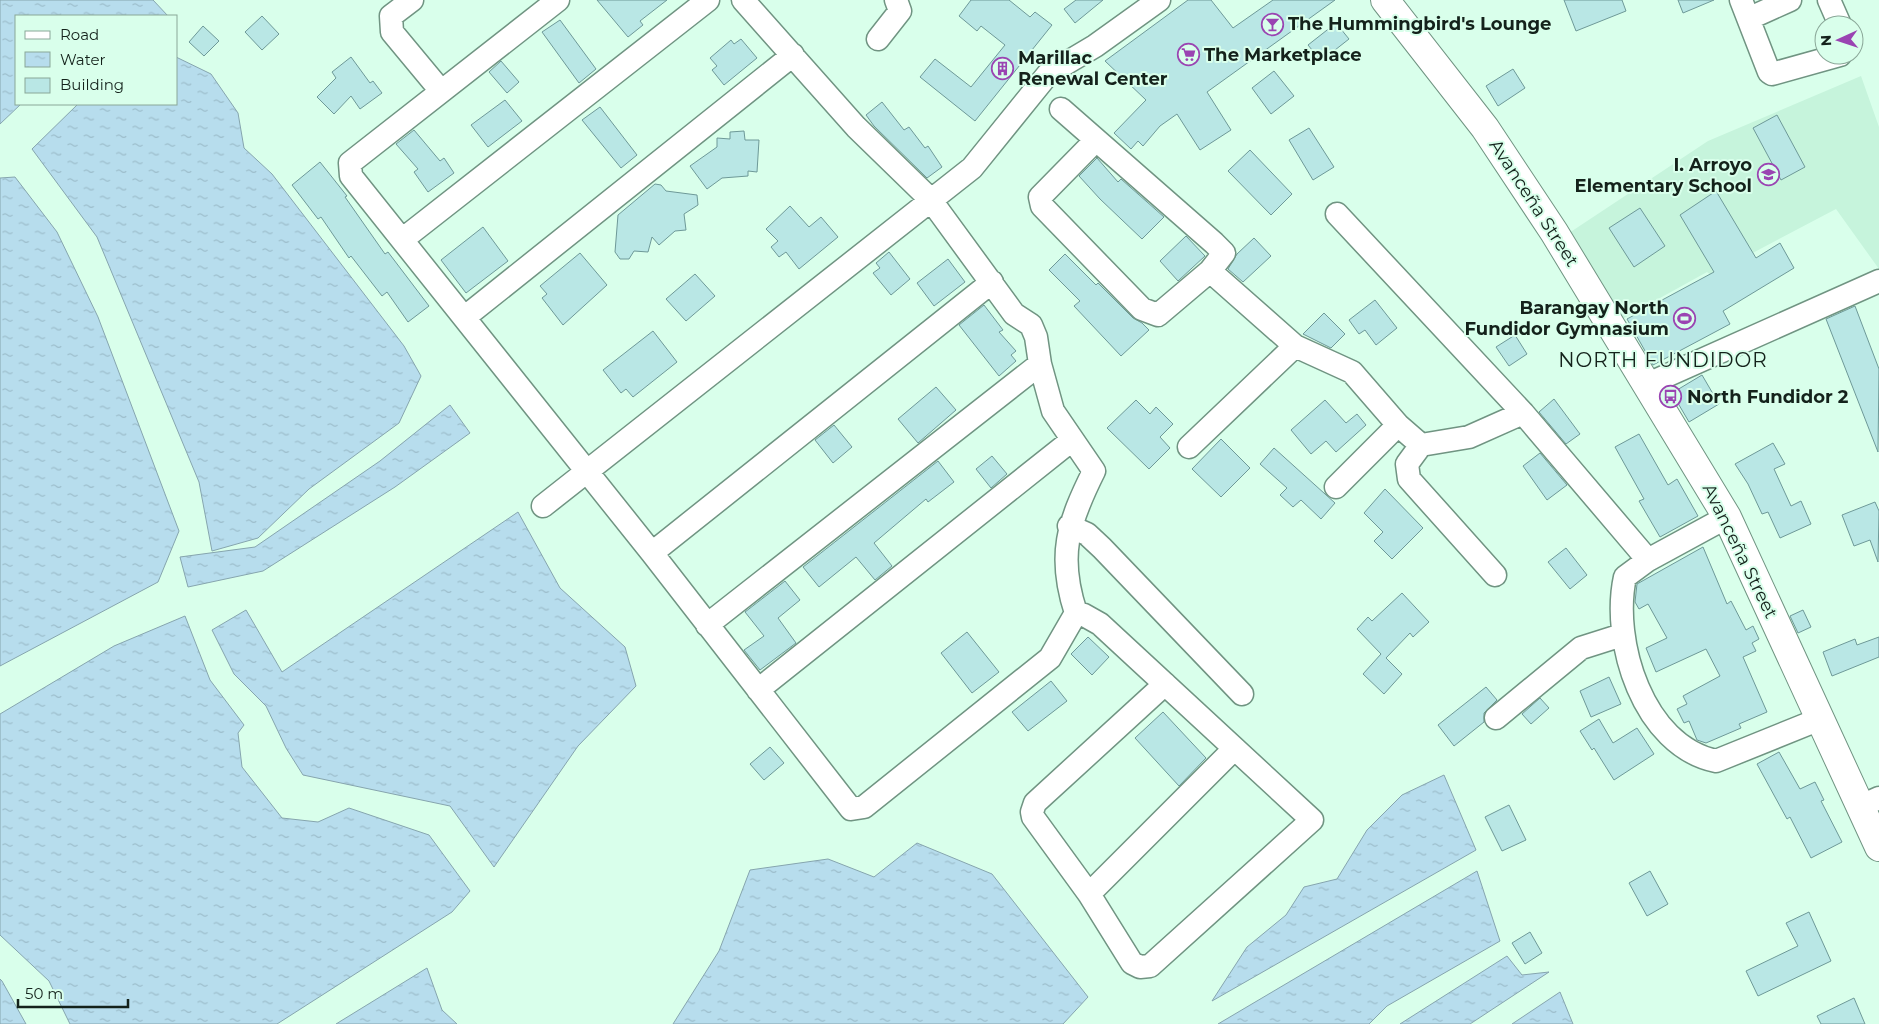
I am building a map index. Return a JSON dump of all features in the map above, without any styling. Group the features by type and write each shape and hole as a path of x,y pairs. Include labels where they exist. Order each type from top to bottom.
{"main road":[{"name":"Avanceña Street","path":"1385,0 1485,128 1554,232 1727,517 1820,719 1869,803 1879,847"}],"street":[{"path":"412,0 391,16 392,32 441,91"},
{"path":"558,0 350,163 351,176 652,553 851,809 857,809 864,807 1050,658 1076,613 1065,571 1070,526 1094,471 1053,411 1040,364 1036,337 1031,325 1014,314 930,199 856,127 794,55 743,0"},
{"path":"403,239 708,0"},
{"path":"878,39 900,12 896,0"},
{"path":"543,506 930,199 972,168 1048,74 1095,46 1159,0"},
{"path":"1790,0 1745,9 1767,69 1772,74 1814,62"},
{"path":"1829,0 1836,15"},
{"path":"465,317 794,55"},
{"path":"1061,110 1096,140 1224,253 1210,271 1158,315 1142,309 1042,206 1040,197 1096,140"},
{"path":"1336,214 1524,413 1648,560"},
{"path":"1210,271 1295,346 1352,372 1398,425 1421,445"},
{"path":"1648,384 1879,281"},
{"path":"652,553 992,282"},
{"path":"1189,447 1295,346"},
{"path":"707,624 1040,364"},
{"path":"1495,575 1409,479 1407,464 1421,445 1469,437 1524,413"},
{"path":"1336,487 1398,425"},
{"path":"758,690 1072,440"},
{"path":"1727,517 1648,560 1625,577 1621,610 1622,635 1633,676 1651,711 1669,735 1690,752 1716,761 1820,719"},
{"path":"1070,526 1087,534 1102,548 1242,694"},
{"path":"1076,613 1084,615 1100,624 1165,684 1234,749 1312,820 1150,966 1140,967 1132,963 1090,894 1033,817 1033,807 1165,684"},
{"path":"1496,718 1581,648 1622,635"},
{"path":"1090,894 1234,749"}],"shaded area":[{"name":"I. Arroyo Elementary School","path":"1861,76 1879,127 1879,269 1836,209 1711,275 1707,272 1622,319 1569,233 1708,141"}],"water":[{"path":"0,0 153,0 167,15 15,15 15,105 20,105 0,124"},
{"path":"178,58 211,74 238,113 244,148 272,174 404,346 421,376 399,423 309,489 258,538 212,551 199,482 97,237 32,149 77,105 178,105"},
{"path":"15,177 57,232 98,317 179,531 158,582 0,666 0,178"},
{"path":"450,405 470,433 395,487 263,571 188,587 180,557 255,547 380,461"},
{"path":"518,512 560,588 625,647 636,686 578,746 494,867 450,806 303,775 286,748 266,706 234,674 212,630 246,610 282,672"},
{"path":"185,616 210,680 244,725 238,733 242,767 282,818 318,822 349,808 429,835 470,891 452,912 277,1024 70,1024 49,981 0,935 0,714 114,646"},
{"path":"1444,775 1476,850 1212,1001 1247,947 1286,915 1304,887 1337,879 1367,830 1402,795"},
{"path":"917,843 992,874 1088,997 1063,1024 673,1024 719,951 750,870 828,859 874,877"},
{"path":"1477,871 1500,941 1387,1006 1369,1024 1218,1024"},
{"path":"1507,956 1522,975 1549,972 1470,1024 1400,1024"},
{"path":"427,968 442,1010 457,1024 336,1024"},
{"path":"0,979 2,981 26,1024 0,1024"},
{"path":"1560,992 1573,1024 1512,1024"}],"building":[{"path":"597,0 667,0 640,21 643,25 628,37"},
{"name":"Marillac Renewal Center","path":"971,0 1009,0 1030,17 1035,12 1052,25 975,121 920,77 935,59 971,87 1005,45 981,26 977,31 959,16"},
{"path":"1076,0 1103,0 1075,23 1064,9"},
{"path":"1188,0 1211,0 1233,28 1273,0 1335,0 1207,92 1231,130 1200,150 1177,114 1160,126 1143,146 1138,141 1131,149 1114,133 1146,100 1105,61"},
{"path":"1564,0 1622,0 1626,11 1576,31"},
{"path":"1678,0 1714,0 1683,13"},
{"path":"262,16 279,34 262,50 245,32"},
{"path":"560,20 596,69 579,83 542,32"},
{"path":"1336,23 1349,39 1321,61 1308,45"},
{"path":"203,26 219,41 204,56 189,42"},
{"path":"741,39 757,58 724,85 712,70 717,66 710,58 731,40 734,44"},
{"path":"351,57 370,83 373,81 382,93 360,109 351,96 334,114 317,97 336,78 332,72"},
{"path":"501,61 519,82 507,93 489,72"},
{"path":"1513,69 1525,88 1498,106 1486,86"},
{"path":"1274,71 1294,96 1271,114 1252,88"},
{"path":"505,100 522,121 488,147 471,125"},
{"path":"882,102 904,130 909,127 925,148 928,146 942,167 927,178 874,126 866,115"},
{"path":"600,107 637,155 621,168 582,120"},
{"path":"1777,115 1805,167 1781,180 1753,128"},
{"path":"1309,128 1334,167 1313,180 1289,140"},
{"path":"414,130 440,161 444,158 454,173 428,192 414,172 418,169 396,144"},
{"path":"744,131 745,140 759,140 757,172 748,171 748,176 722,178 707,189 690,166 717,147 717,138 730,139 730,132"},
{"path":"1250,150 1292,194 1271,215 1228,171"},
{"path":"1097,158 1118,182 1121,179 1164,217 1142,239 1079,176"},
{"path":"320,162 347,196 345,197 385,254 388,252 429,306 408,322 387,292 382,296 351,256 349,258 321,217 318,219 292,185"},
{"path":"655,184 661,185 666,191 697,195 698,205 684,214 686,230 675,231 659,245 652,237 648,252 634,251 629,259 620,259 615,252 618,215"},
{"path":"1716,191 1756,258 1780,243 1794,268 1723,311 1730,324 1653,365 1627,319 1714,272 1680,215"},
{"path":"790,206 809,227 821,217 838,237 799,269 786,252 779,257 771,247 778,241 766,229"},
{"path":"1640,208 1665,246 1634,267 1609,228"},
{"path":"483,227 508,261 466,293 441,260"},
{"path":"1186,236 1205,256 1178,281 1160,261"},
{"path":"1254,238 1271,256 1243,282 1228,269 1237,254"},
{"path":"889,252 910,279 891,295 873,273 880,268 876,263"},
{"path":"580,253 607,285 563,325 542,298 547,294 540,286"},
{"path":"1065,254 1096,285 1098,283 1133,318 1149,330 1121,356 1074,306 1080,301 1049,270"},
{"path":"948,259 965,282 934,306 917,283"},
{"path":"695,274 715,296 686,321 666,299"},
{"path":"1375,300 1397,328 1376,345 1365,330 1359,334 1349,320"},
{"path":"984,305 1003,330 999,332 1016,351 1011,355 1016,361 999,376 959,325"},
{"path":"1855,306 1879,369 1878,452 1826,319"},
{"path":"1324,313 1345,334 1331,348 1303,334"},
{"path":"653,331 677,362 633,397 626,389 621,393 603,370"},
{"path":"1515,335 1527,354 1509,366 1496,347"},
{"path":"1702,375 1719,404 1689,422 1672,393"},
{"path":"936,387 956,410 918,443 898,419"},
{"path":"1554,399 1580,434 1566,444 1539,412"},
{"path":"1136,400 1150,414 1156,407 1173,424 1160,437 1170,448 1149,469 1107,428"},
{"path":"1325,400 1346,423 1357,414 1366,425 1336,452 1326,441 1311,454 1291,430"},
{"path":"834,425 852,447 833,463 815,440"},
{"path":"1639,434 1668,485 1677,479 1698,516 1660,537 1639,501 1644,499 1615,447"},
{"path":"1221,439 1250,468 1221,497 1192,469"},
{"path":"1773,443 1785,464 1774,469 1791,506 1801,501 1811,524 1780,538 1768,512 1762,514 1748,484 1735,464"},
{"path":"1274,448 1335,503 1321,519 1301,500 1293,507 1280,495 1287,488 1260,464"},
{"path":"1540,453 1567,485 1547,500 1523,466"},
{"path":"992,456 1007,474 991,488 976,469"},
{"path":"938,461 954,482 928,502 926,499 874,543 892,566 875,580 856,557 819,587 803,567"},
{"path":"1385,489 1423,528 1392,559 1374,541 1383,532 1364,513"},
{"path":"1875,502 1879,511 1878,562 1870,540 1854,546 1842,515"},
{"path":"1703,547 1727,604 1731,601 1746,630 1753,626 1759,639 1752,643 1756,651 1743,657 1767,712 1739,724 1741,728 1706,743 1697,740 1689,721 1684,723 1677,709 1687,704 1683,696 1720,676 1706,649 1656,672 1646,648 1667,638 1648,604 1639,609 1635,602 1637,584"},
{"path":"1566,548 1587,575 1570,589 1548,562"},
{"path":"785,581 800,600 778,618 796,643 760,670 744,650 764,636 745,612"},
{"path":"1402,593 1429,622 1413,637 1410,633 1386,658 1402,674 1384,694 1363,674 1381,654 1357,629 1368,617 1372,621"},
{"path":"1803,610 1811,627 1798,633 1790,616"},
{"path":"967,632 999,672 972,693 941,653"},
{"path":"1088,637 1109,657 1092,675 1071,654"},
{"path":"1879,637 1879,657 1832,676 1823,652 1855,639 1857,645"},
{"path":"1609,677 1621,704 1591,717 1580,691"},
{"path":"1051,681 1067,701 1028,731 1012,712"},
{"path":"1486,687 1497,700 1484,713 1484,722 1454,746 1438,725"},
{"path":"1540,698 1549,708 1531,724 1522,714"},
{"path":"1163,712 1206,758 1179,786 1135,738"},
{"path":"1599,719 1613,743 1637,728 1654,754 1614,780 1594,748 1592,750 1580,731"},
{"path":"770,747 784,763 764,780 750,764"},
{"path":"1779,752 1800,789 1815,782 1824,800 1821,801 1842,842 1811,858 1790,817 1787,819 1757,764"},
{"path":"1509,805 1526,840 1502,851 1485,817"},
{"path":"1650,871 1668,904 1647,916 1629,883"},
{"path":"1809,912 1831,961 1758,996 1746,971 1798,946 1786,923"},
{"path":"1530,932 1542,953 1525,964 1512,943"},
{"path":"1854,998 1865,1024 1821,1024 1817,1016"}],"place":[{"name":"The Hummingbird's Lounge","path":"1272,24"},
{"name":"The Marketplace","path":"1188,55"},
{"name":"Marillac Renewal Center","path":"1002,68"},
{"name":"I. Arroyo Elementary School","path":"1768,175"},
{"name":"Barangay North Fundidor Gymnasium","path":"1685,318"},
{"name":"North Fundidor 2","path":"1671,397"}],"district":[{"name":"NORTH FUNDIDOR","path":"1663,360"}]}
